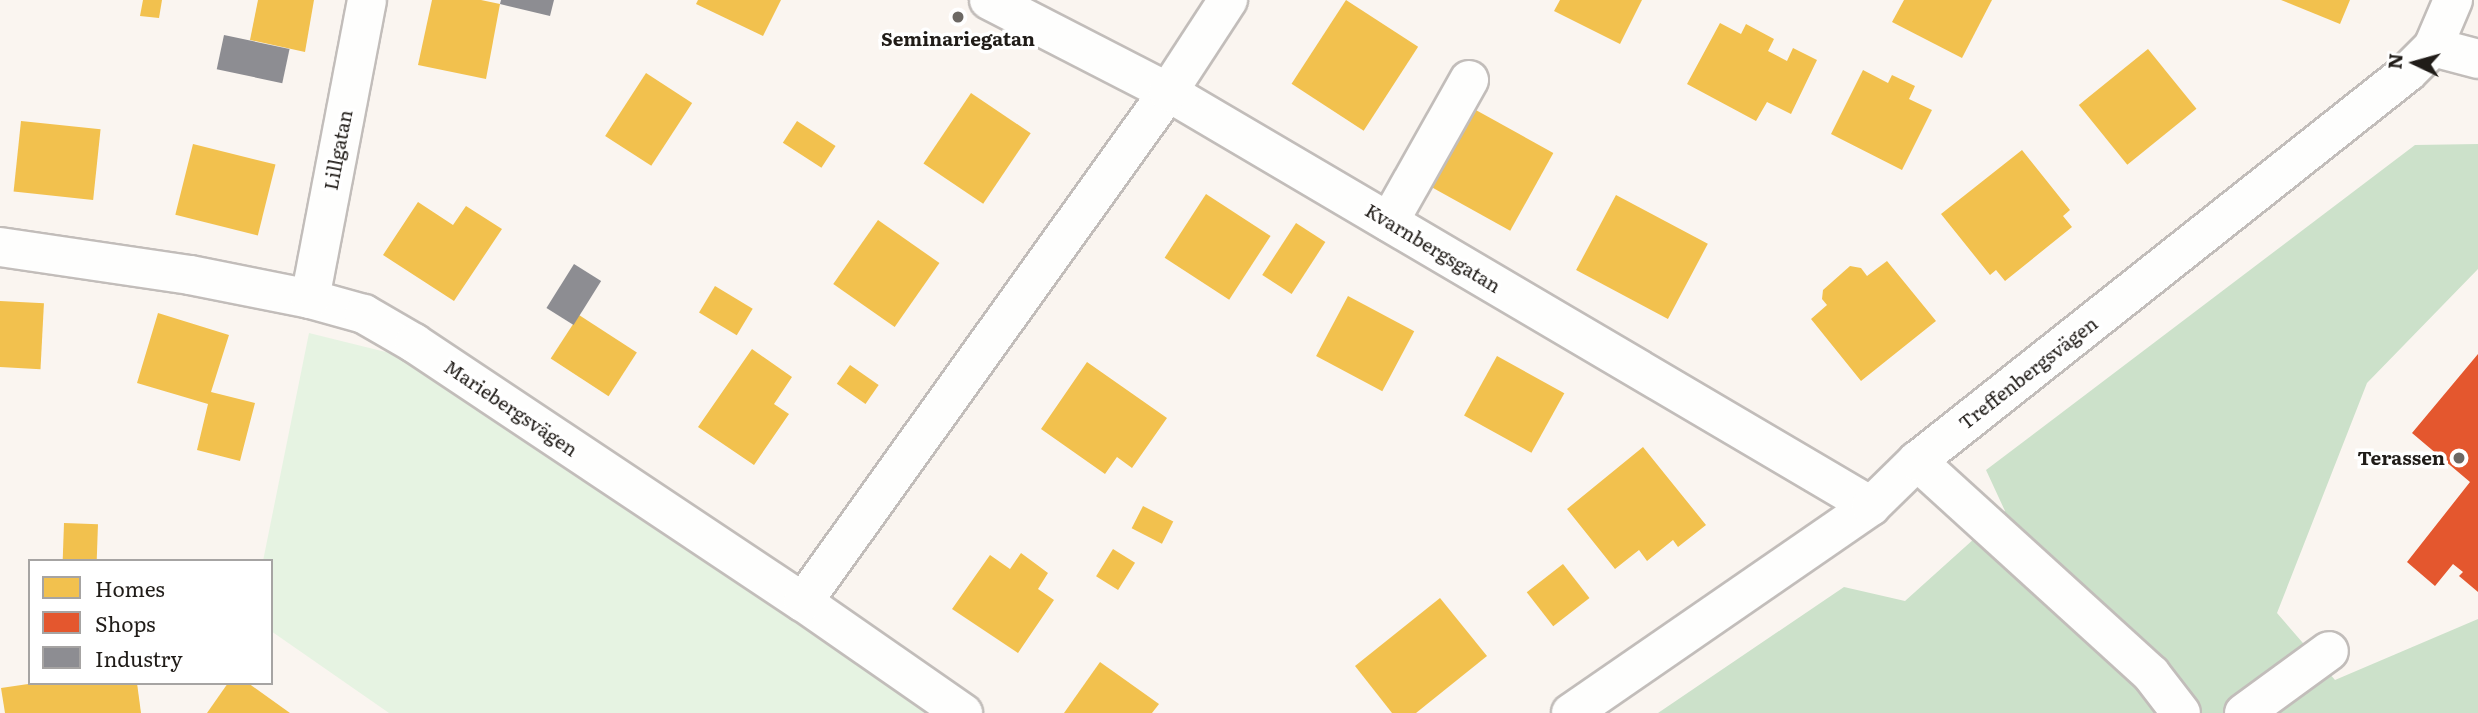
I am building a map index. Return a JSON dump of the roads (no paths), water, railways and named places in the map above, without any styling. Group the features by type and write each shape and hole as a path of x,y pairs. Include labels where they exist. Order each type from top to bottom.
{"street":[{"name":"Lillgatan","path":"310,299 367,0"},
{"name":"Kvarnbergsgatan","path":"989,0 1168,92 1871,506"},
{"path":"803,602 1168,92 1228,0"},
{"name":"Treffenbergsvägen","path":"1571,713 1871,506 1917,461 2408,72 2433,47 2453,0"},
{"path":"2433,47 2478,59"},
{"path":"1389,222 1469,80"},
{"name":"Mariebergsvägen","path":"0,247 190,275 310,299 364,314 414,343 803,602 963,713"},
{"path":"1917,461 2151,674 2181,713"},
{"path":"2244,713 2329,651"}],"place":[{"name":"Seminariegatan","path":"958,17"},
{"name":"Terassen","path":"2459,458"}]}
